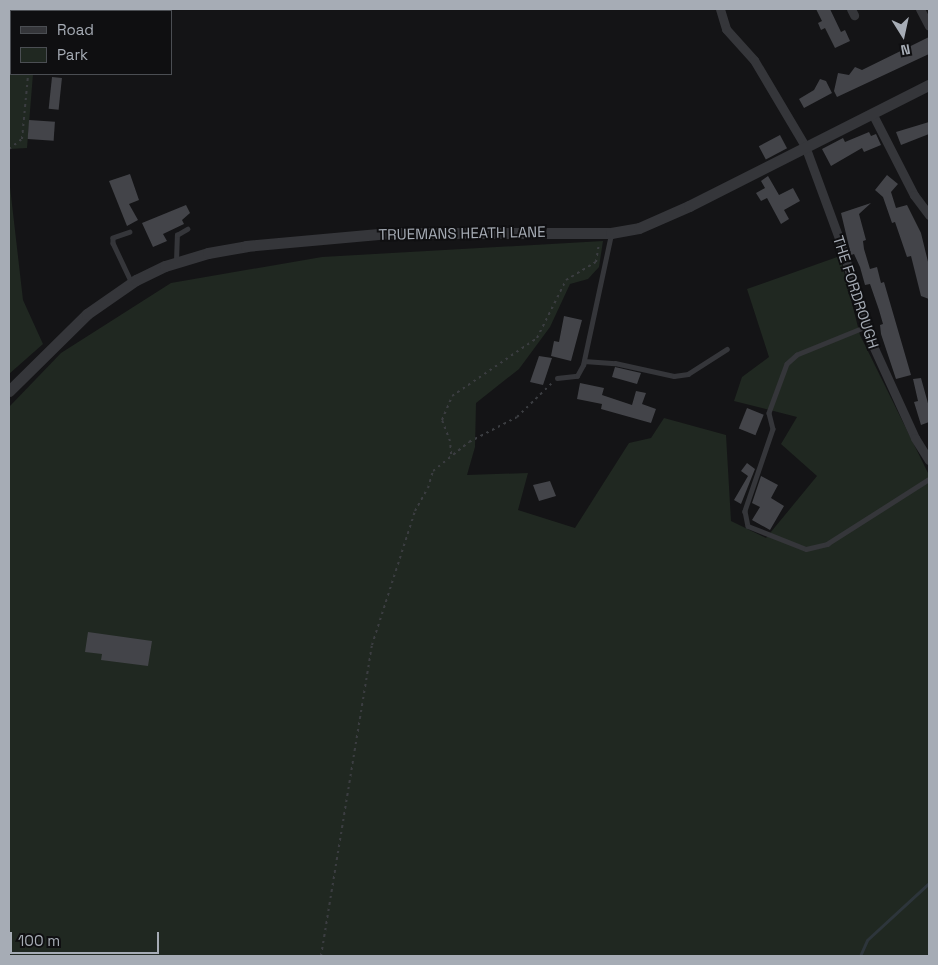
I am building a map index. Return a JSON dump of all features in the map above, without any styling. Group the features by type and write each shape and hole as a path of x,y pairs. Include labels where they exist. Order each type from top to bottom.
{"street":[{"name":"THE FORDROUGH","path":"720,9 726,29 754,60 805,146 840,241 866,328 915,438 929,460"},
{"path":"920,9 929,26"},
{"name":"TRUEMANS HEATH LANE","path":"9,391 87,314 132,282 176,263 246,246 389,233 612,233 639,228 681,210 929,85"},
{"path":"872,113 914,195 929,215"}],"lane":[{"path":"176,263 177,235 186,229"},
{"path":"130,232 113,238 113,243 132,282"},
{"path":"556,378 577,376 584,361 612,233"},
{"path":"866,328 797,355 787,364 769,413 772,429 745,511 748,526 806,549 827,544 929,479"},
{"path":"584,361 615,363 674,376 688,374 727,349"}],"path":[{"path":"9,149 22,139 28,75"},
{"path":"451,454 450,442 442,420 452,396 537,338 566,280 596,262 599,240"},
{"path":"321,956 372,646 415,511 428,488 433,471 451,454 495,426 517,417 556,378"}],"green space":[{"path":"9,30 10,75 33,75 27,148 9,149"},
{"path":"9,178 23,300 43,344 9,374"},
{"path":"603,241 599,267 588,279 570,284 550,327 519,369 476,403 475,447 467,475 528,473 518,510 575,528 629,443 651,438 664,418 726,435 731,521 766,538 817,476 781,444 797,417 734,401 742,377 769,357 747,289 840,256 860,335 929,475 929,956 9,956 9,407 61,353 171,283 322,257"}],"building":[{"path":"816,9 830,9 841,32 845,30 850,41 835,48 825,28 821,30 818,23 822,21"},
{"path":"929,37 929,54 837,97 834,91 838,73 849,75 855,67 862,70"},
{"path":"52,77 62,78 59,110 49,109"},
{"path":"820,79 826,81 832,93 804,108 799,99 814,90"},
{"path":"29,120 55,122 54,141 28,139"},
{"path":"929,122 929,134 901,145 896,132"},
{"path":"869,132 871,136 876,134 881,145 864,152 862,148 831,166 822,149 843,138 845,142"},
{"path":"780,135 787,148 766,160 759,146"},
{"path":"130,174 139,200 129,204 138,220 127,226 109,181"},
{"path":"887,175 898,184 891,192 896,208 907,205 921,233 929,266 929,299 921,296 911,256 907,257 895,222 892,223 883,197 875,190"},
{"path":"768,176 779,195 793,188 800,201 784,210 789,219 781,224 767,198 761,201 756,193 765,188 761,181"},
{"path":"871,203 859,214 866,240 863,241 864,249 870,269 877,267 881,283 884,282 911,375 896,379 881,334 880,325 883,324 879,310 870,284 865,285 854,254 851,255 841,213"},
{"path":"186,205 190,213 182,220 184,224 163,234 167,241 153,247 142,223"},
{"path":"564,316 582,320 571,361 551,356 554,341 559,342"},
{"path":"539,356 552,358 543,385 530,382"},
{"path":"615,367 641,373 637,384 612,377"},
{"path":"921,378 929,407 929,422 921,425 914,402 918,401 913,379"},
{"path":"580,383 604,388 602,395 632,405 636,391 646,393 642,404 656,409 651,423 601,409 602,404 577,399"},
{"path":"747,408 764,415 755,435 739,428"},
{"path":"747,463 755,469 741,504 734,500 748,476 741,471"},
{"path":"761,476 778,485 771,498 784,506 770,530 752,520 760,507 752,503"},
{"path":"550,481 556,496 539,501 533,485"},
{"path":"88,632 152,641 148,666 101,660 102,654 85,652"}],"waterway":[{"path":"860,956 867,940 929,883"}]}
